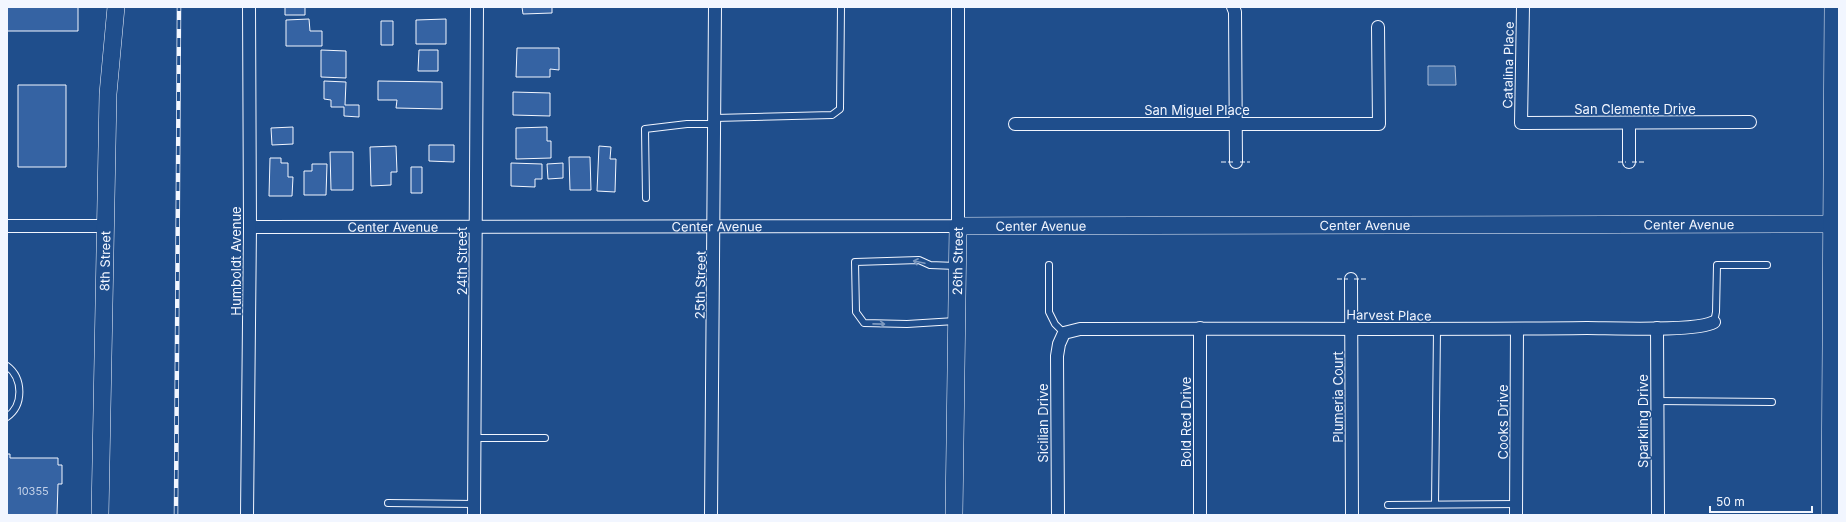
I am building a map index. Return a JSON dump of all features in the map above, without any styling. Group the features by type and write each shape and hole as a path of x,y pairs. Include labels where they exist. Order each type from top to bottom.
{"street":[{"name":"8th Street","path":"100,515 104,226 108,94 116,7"},
{"name":"Humboldt Avenue","path":"247,515 250,227 249,7"},
{"name":"24th Street","path":"474,510 477,7"},
{"name":"25th Street","path":"711,515 715,7"},
{"name":"26th Street","path":"954,515 958,226 958,7"},
{"path":"1233,7 1235,12 1237,124 1236,162"},
{"name":"Catalina Place","path":"1521,123 1523,7"},
{"path":"1830,515 1835,224 1833,7"},
{"name":"San Miguel Place","path":"1015,124 1379,124 1378,27"},
{"name":"San Clemente Drive","path":"1521,123 1750,122"},
{"path":"1629,123 1630,162"},
{"name":"Center Avenue","path":"250,227 1835,224"},
{"path":"7,226 104,226"},
{"name":"Plumeria Court","path":"1351,280 1352,515"},
{"name":"Harvest Place","path":"1064,333 1080,330 1200,328 1351,328 1437,330 1657,328 1702,326 1714,322"},
{"name":"Bold Red Drive","path":"1200,328 1200,515"},
{"name":"Sparkling Drive","path":"1657,328 1658,515"},
{"name":"Cooks Drive","path":"1516,509 1517,329"},
{"name":"Sicilian Drive","path":"1058,515 1057,356 1059,344 1064,333"}],"lane":[{"path":"646,198 645,129 715,121 832,115 840,109 841,7"},
{"path":"956,321 907,324 864,323 856,312 855,262 919,260 930,265 957,266"},
{"path":"1049,265 1049,312 1055,324 1064,333"},
{"path":"1714,322 1716,312 1717,265 1768,265"},
{"path":"1435,504 1437,330"},
{"path":"7,366 12,370 18,380 20,394 17,407 7,417"},
{"path":"1657,402 1772,402"},
{"path":"475,438 545,438"},
{"path":"388,503 474,510"},
{"path":"1388,505 1435,504 1516,509"}],"water":[{"path":"1428,66 1455,66 1456,85 1428,85"}],"building":[{"path":"7,7 78,7 78,31 7,31"},
{"path":"285,7 305,7 305,15 285,15"},
{"path":"522,7 552,7 552,13 523,14"},
{"path":"309,19 310,31 322,31 322,46 286,46 286,20"},
{"path":"446,19 446,44 416,44 416,20"},
{"path":"381,21 393,21 393,45 381,45"},
{"path":"517,48 559,48 559,70 550,69 550,77 516,77"},
{"path":"321,50 346,51 346,78 321,77"},
{"path":"419,50 438,50 438,71 418,71"},
{"path":"324,81 346,82 345,105 359,105 359,117 344,116 344,107 331,107 331,100 324,99"},
{"path":"378,81 442,82 442,109 396,108 397,100 378,100"},
{"path":"18,85 66,85 66,167 18,167"},
{"path":"513,92 550,93 550,116 513,115"},
{"path":"293,127 293,144 272,145 271,128"},
{"path":"547,127 547,141 551,141 551,158 516,159 516,128"},
{"path":"429,145 454,145 454,162 429,161"},
{"path":"396,146 397,172 391,172 391,185 371,186 370,147"},
{"path":"599,146 611,147 610,159 616,159 615,192 597,191"},
{"path":"330,152 353,152 353,190 331,190"},
{"path":"569,157 590,157 591,190 570,190"},
{"path":"270,158 281,158 281,163 288,163 288,177 293,177 292,196 269,196"},
{"path":"511,163 542,164 542,179 535,179 535,187 511,186"},
{"path":"563,163 563,178 548,179 547,164"},
{"path":"312,164 327,164 326,195 304,195 304,171 312,171"},
{"path":"411,167 422,167 422,193 411,193"},
{"path":"7,454 10,454 10,458 58,458 58,465 62,465 62,484 58,484 57,515 7,515"}],"railway":[{"path":"176,515 179,7"}],"fence":[{"path":"1221,162 1234,162"},
{"path":"1240,162 1250,162"},
{"path":"1618,162 1626,162"},
{"path":"1632,162 1646,162"},
{"path":"1337,279 1348,279"},
{"path":"1354,279 1368,279"}]}
